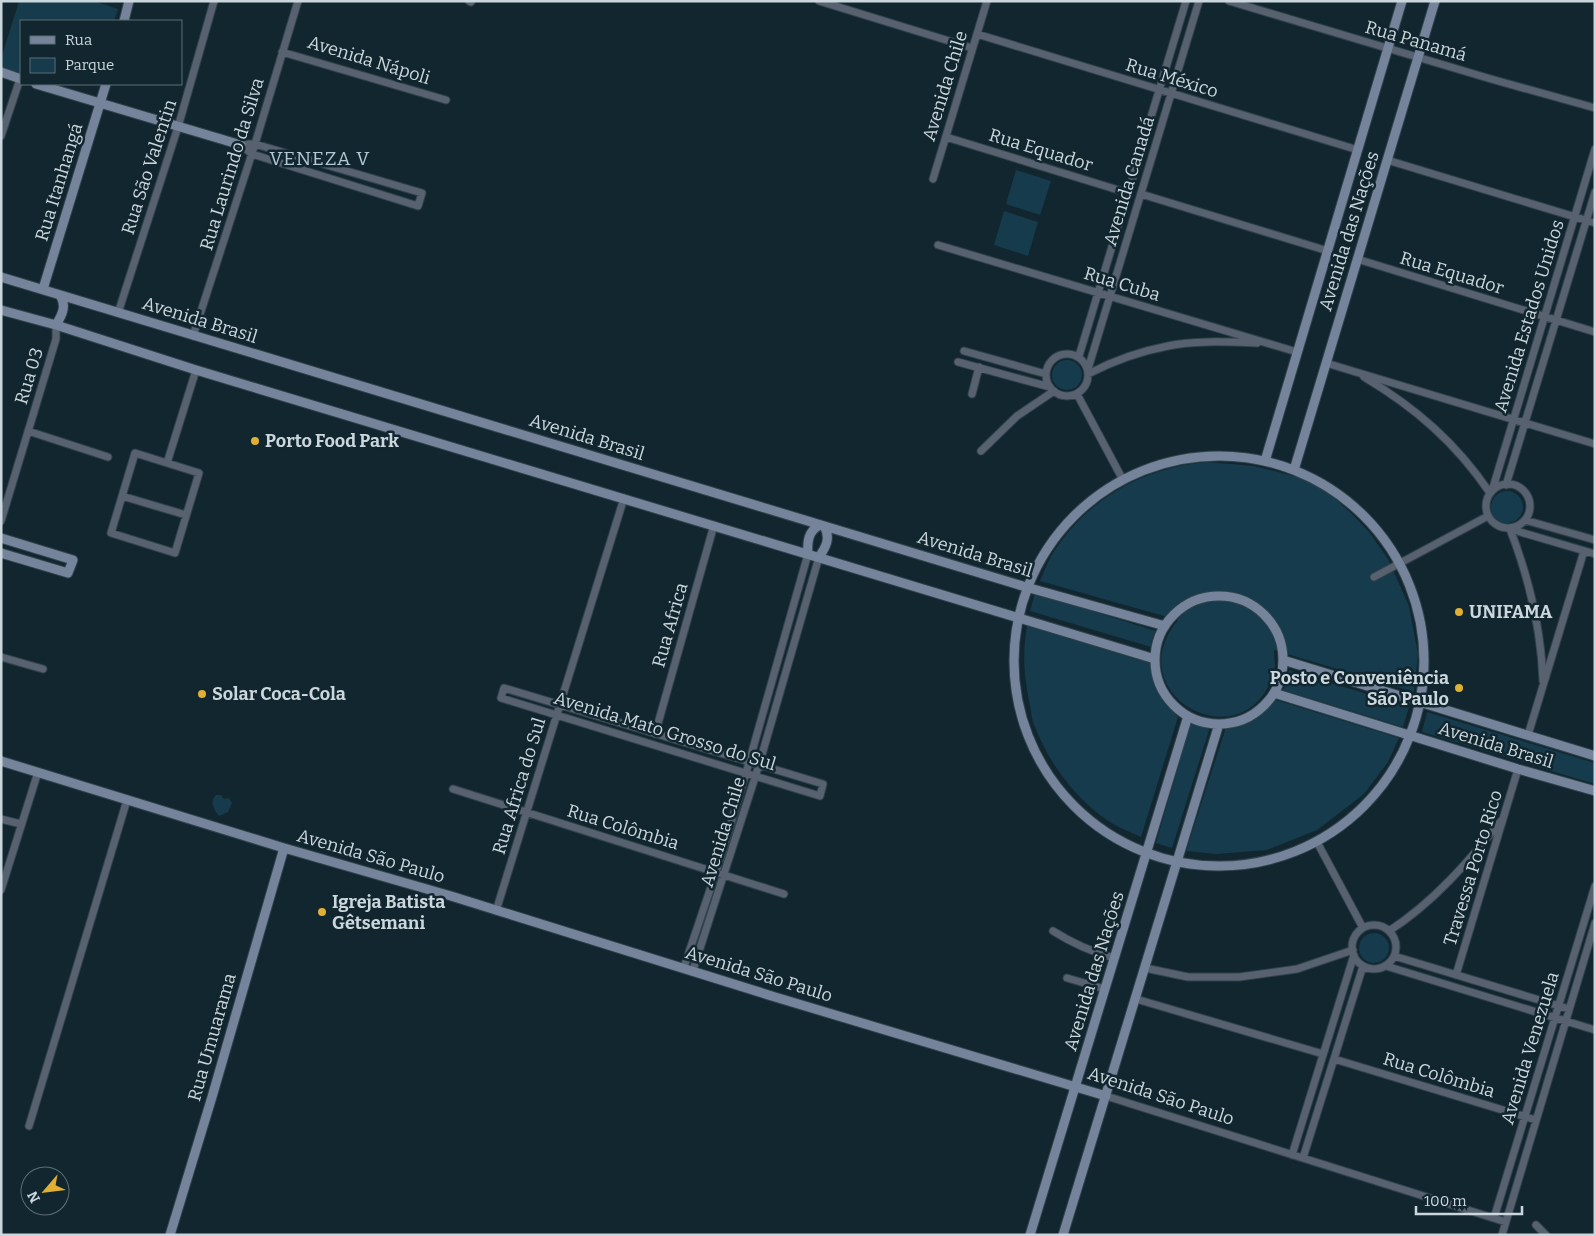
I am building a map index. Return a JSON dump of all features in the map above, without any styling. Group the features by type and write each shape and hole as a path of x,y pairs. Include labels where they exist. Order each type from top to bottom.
{"main road":[{"name":"Avenida das Nações","path":"1265,461 1402,1"},
{"name":"Avenida das Nações","path":"1294,470 1435,1"},
{"path":"124,20 126,2"},
{"path":"1,72 20,79"},
{"path":"39,85 241,145"},
{"name":"Rua Itanhangá","path":"43,289 106,85"},
{"name":"Avenida Brasil","path":"1,277 1026,587 1165,626"},
{"path":"56,325 64,309 60,295"},
{"path":"1,310 56,325 196,370 1155,659"},
{"path":"1222,457 1265,461 1294,470 1318,481 1339,494 1361,512 1384,541 1399,565 1412,592 1420,622 1424,659 1420,702 1410,735 1396,767 1376,793 1354,818 1317,842 1267,862 1234,867 1207,868 1176,863 1146,853 1114,838 1075,808 1047,770 1029,733 1020,706 1015,674 1018,617 1026,587 1035,567 1048,548 1078,511 1103,492 1144,470 1188,458 1222,457"},
{"path":"808,554 807,546 810,532 822,525 828,538 825,549 819,557"},
{"path":"1,538 73,560 68,573 1,553"},
{"path":"1220,596 1238,599 1256,608 1270,622 1280,640 1283,660 1281,677 1274,693 1260,710 1241,721 1219,724 1206,723 1188,716 1170,701 1162,688 1157,674 1155,659 1158,642 1165,626 1177,612 1192,602 1201,599 1220,596"},
{"name":"Avenida Brasil","path":"1283,660 1595,756"},
{"name":"Avenida Brasil","path":"1274,693 1595,791"},
{"name":"Avenida das Nações","path":"1030,1235 1188,716"},
{"path":"1062,1235 1219,724"},
{"name":"Avenida São Paulo","path":"1,761 1106,1096"},
{"name":"Rua Umuarama","path":"170,1235 212,1098 284,848"}],"street":[{"name":"Rua São Valentin","path":"118,313 178,127 214,1"},
{"name":"Rua Laurindo da Silva","path":"193,336 252,154 298,1"},
{"path":"819,1 972,48"},
{"name":"Avenida Chile","path":"933,179 987,1"},
{"name":"Avenida Canadá","path":"1079,356 1186,1"},
{"name":"Avenida Canadá","path":"1088,372 1199,1"},
{"name":"Rua Panamá","path":"1229,1 1418,58 1595,108"},
{"name":"Rua México","path":"977,34 1358,150"},
{"name":"Avenida Nápoli","path":"282,52 446,100"},
{"path":"1,136 20,79"},
{"name":"Rua Equador","path":"946,137 1128,193"},
{"path":"255,144 422,193 418,206 252,154 241,145 255,144"},
{"name":"Avenida Estados Unidos","path":"1491,492 1595,149"},
{"path":"1387,160 1595,223"},
{"name":"Avenida Estados Unidos","path":"1506,485 1595,192"},
{"path":"1140,194 1328,251"},
{"name":"Rua Cuba","path":"938,245 1297,352"},
{"name":"Rua Equador","path":"1357,259 1595,332"},
{"name":"Rua 03","path":"1,521 56,339 56,325"},
{"path":"1088,372 1170,345 1232,342 1268,343"},
{"path":"964,351 1046,374"},
{"path":"958,362 1052,389 1065,396 1077,394 1087,384 1088,372 1084,361 1079,356 1066,353 1054,357 1047,368 1046,374 1047,384 1052,389"},
{"path":"1326,363 1595,444"},
{"path":"972,394 979,367"},
{"path":"167,463 196,370"},
{"path":"1355,372 1392,394 1438,431 1491,492"},
{"path":"981,451 1017,416 1052,389"},
{"path":"1077,394 1123,480"},
{"path":"28,431 108,457"},
{"path":"135,453 167,463 199,473 175,553 110,533 135,453"},
{"path":"1512,528 1526,520 1530,508 1527,495 1517,486 1506,485 1496,488 1491,492 1487,500 1488,516 1498,526 1512,528 1595,554"},
{"path":"122,496 186,515"},
{"name":"Rua Africa do Sul","path":"496,911 624,498"},
{"path":"1374,578 1488,516"},
{"path":"1526,520 1595,540"},
{"name":"Rua Africa","path":"655,734 714,525"},
{"path":"1512,528 1537,622 1542,653 1543,686"},
{"path":"1528,736 1584,551"},
{"name":"Avenida Chile","path":"684,968 746,773 808,554"},
{"name":"Avenida Chile","path":"693,970 756,776 819,557"},
{"path":"1,657 43,669"},
{"name":"Avenida Mato Grosso do Sul","path":"504,688 559,705 824,784 820,796 501,698 504,688"},
{"name":"Travessa Porto Rico","path":"1456,975 1518,769"},
{"path":"1,890 4,866 21,824 38,772"},
{"name":"Rua Colômbia","path":"453,789 784,894"},
{"path":"29,1126 127,800"},
{"path":"1389,930 1433,898 1504,818"},
{"path":"1,819 21,824"},
{"path":"1317,842 1364,928"},
{"name":"Avenida Venezuela","path":"1494,1218 1595,886"},
{"name":"Avenida Venezuela","path":"1502,1235 1595,923"},
{"path":"1292,1155 1353,952 1354,939 1364,928 1376,925 1389,930 1396,941 1394,956 1386,966"},
{"path":"1053,931 1096,953 1114,958"},
{"path":"1145,968 1188,977 1240,977 1297,969 1353,952"},
{"path":"1353,952 1363,966 1375,969 1386,966 1595,1030"},
{"path":"1394,956 1569,1009"},
{"path":"1303,1158 1363,966"},
{"path":"1067,978 1105,989"},
{"path":"1136,998 1323,1054"},
{"name":"Rua Colômbia","path":"1334,1059 1536,1120"},
{"name":"Avenida São Paulo","path":"1106,1096 1506,1222"},
{"path":"1536,1225 1546,1235"}],"green space":[{"path":"19,1 94,1 118,9 114,20 20,20 20,75 1,69 1,59"},
{"path":"1016,170 1051,181 1040,215 1006,204"},
{"path":"1004,211 1038,222 1028,256 994,245"},
{"path":"1067,360 1078,364 1082,375 1078,386 1067,390 1056,386 1052,375 1056,364"},
{"path":"1206,462 1254,466 1305,479 1327,491 1369,532 1388,559 1409,606 1418,654 1414,692 1274,650 1274,672 1260,700 1239,714 1215,716 1192,709 1174,694 1163,673 1163,648 1178,620 1040,581 1051,556 1067,534 1082,517 1100,502 1119,489 1160,471"},
{"path":"1507,491 1513,492 1518,496 1522,501 1522,513 1518,518 1513,522 1507,523 1501,522 1496,518 1492,513 1491,507 1492,501 1496,496 1501,492"},
{"path":"1035,593 1156,631 1151,647 1030,611"},
{"path":"1027,625 1150,663 1156,689 1178,717 1141,837 1115,825 1095,811 1064,779 1048,754 1033,722 1026,684 1024,656"},
{"path":"1289,670 1409,707 1403,727 1283,690"},
{"path":"1276,700 1399,738 1388,762 1364,794 1317,830 1267,850 1217,854 1186,851 1226,727 1241,724 1253,718"},
{"path":"1427,712 1595,763 1595,784 1422,732"},
{"path":"1191,721 1210,727 1172,848 1156,843"},
{"path":"216,795 221,795 224,799 229,798 232,803 228,812 219,816 213,803"},
{"path":"1374,933 1385,937 1389,948 1385,959 1374,963 1363,959 1359,948 1363,937"}],"place":[{"name":"Porto Food Park","path":"255,441"},
{"name":"UNIFAMA","path":"1459,612"},
{"name":"Posto e Conveniência São Paulo","path":"1459,688"},
{"name":"Solar Coca-Cola","path":"202,694"},
{"name":"Igreja Batista Gêtsemani","path":"322,912"}],"district":[{"name":"VENEZA V","path":"320,158"}]}
